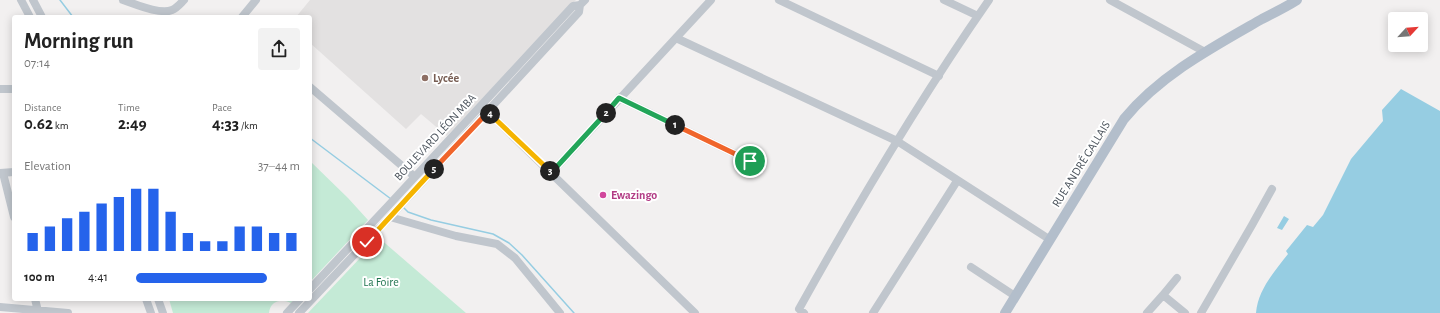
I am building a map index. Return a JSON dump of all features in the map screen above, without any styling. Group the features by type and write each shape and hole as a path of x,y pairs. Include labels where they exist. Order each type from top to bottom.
{"main road":[{"name":"RUE ANDRÉ GALLAIS","path":"1008,312 1015,296 1049,239 1124,119 1134,108 1171,75 1205,52 1297,0"}],"street":[{"path":"21,0 29,15"},
{"path":"33,0 41,15"},
{"path":"123,0 162,12 171,10 184,0"},
{"path":"244,15 256,0"},
{"path":"551,173 711,0"},
{"path":"779,0 939,76"},
{"path":"944,0 978,16"},
{"path":"804,313 799,309 848,220 989,0"},
{"path":"1110,0 1205,52"},
{"name":"BOULEVARD LÉON MBA","path":"312,287 573,6 582,3"},
{"name":"BOULEVARD LÉON MBA","path":"312,299 488,112 579,12 582,3"},
{"path":"676,38 897,142 1049,239"},
{"path":"0,89 12,89"},
{"path":"312,89 415,177"},
{"path":"619,98 750,161"},
{"path":"481,105 695,313"},
{"path":"12,172 1,173 12,211"},
{"path":"873,313 957,181"},
{"path":"1201,313 1272,189"},
{"path":"390,217 456,236 497,244 515,258 560,313"},
{"path":"970,267 1015,296"},
{"path":"1147,313 1178,278"},
{"path":"1163,295 1185,313"},
{"path":"36,301 38,311"},
{"path":"147,301 152,313"},
{"path":"159,301 163,313"},
{"path":"287,313 298,301"},
{"name":"BOULEVARD LÉON MBA","path":"299,313 310,301"},
{"path":"0,307 68,313"}],"shaded area":[{"name":"Lycée","path":"310,0 576,0 447,136 421,114 406,129 312,45 312,15 298,15"}],"green space":[{"path":"312,163 368,220 312,280"},
{"name":"La Foire","path":"379,238 466,313 308,313"},
{"path":"170,301 280,301 271,306 269,313 173,313"}],"water":[{"path":"1401,89 1440,111 1440,313 1256,313 1257,305 1263,289 1288,254 1286,251 1307,225 1313,227 1323,215 1351,159 1383,121 1382,110"},
{"path":"1284,216 1289,219 1282,230 1277,228"}],"waterway":[{"path":"60,0 71,15"},
{"path":"312,140 391,199"},
{"path":"403,207 408,212 431,220 493,234 509,243 522,255 574,313"}],"place":[{"name":"Lycée","path":"425,78"},
{"name":"Ewazingo","path":"603,195"}],"route":[{"path":"367,242 488,112 551,173 619,98 750,161"}]}
